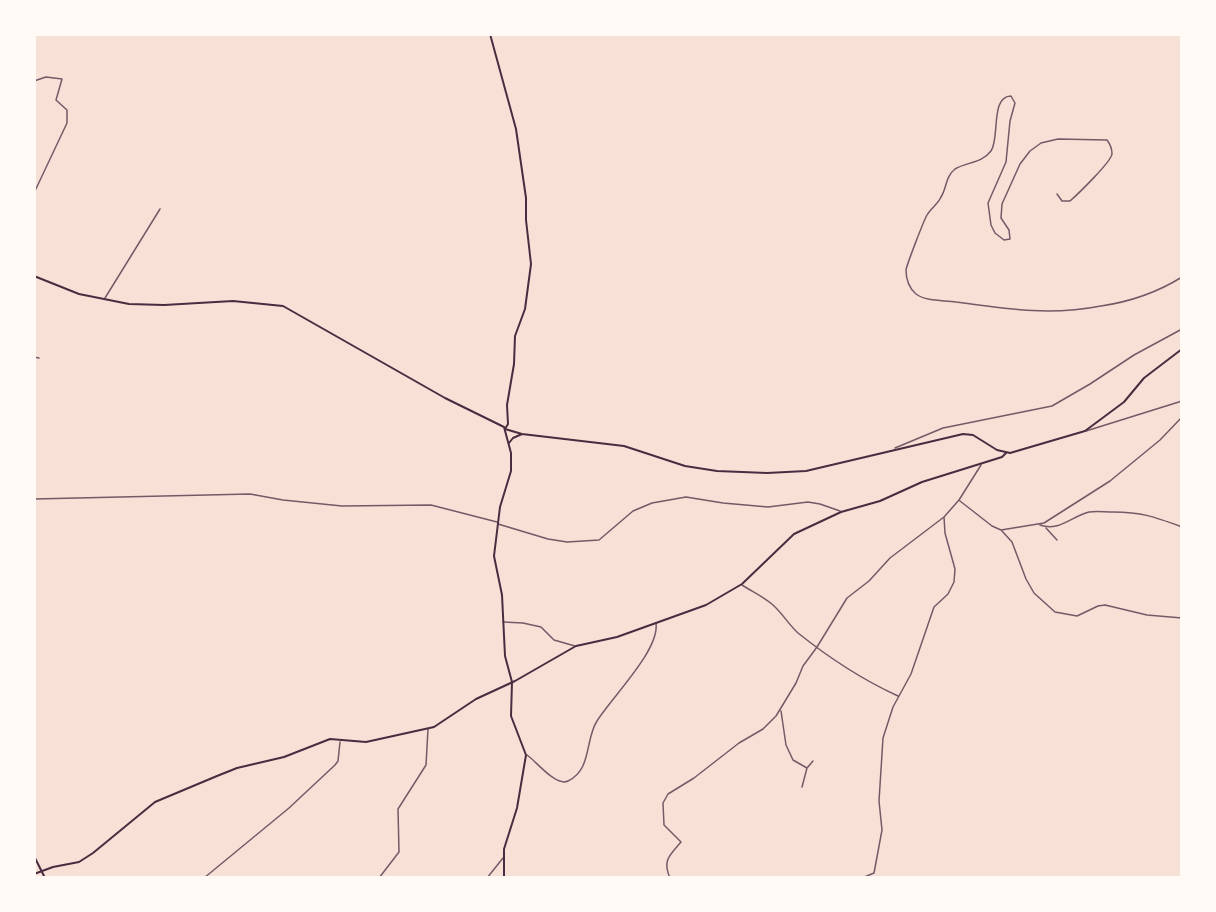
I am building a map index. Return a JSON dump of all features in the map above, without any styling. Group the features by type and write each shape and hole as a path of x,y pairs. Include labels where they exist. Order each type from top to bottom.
{"main road":[{"path":"490,34 516,129 526,198 531,264 525,309 515,336 514,364 505,429 509,443 511,471 497,523 494,556 502,595 504,656 512,682 512,721 526,755 517,808 503,858 504,878"},
{"path":"34,276 79,294 129,304 160,305 223,301 283,306 424,387 505,429 522,434 624,446 685,466 740,472 798,472 963,434 978,437 997,450 1006,453 1019,451 1085,431 1124,402 1144,378 1182,349"},
{"path":"509,443 513,438 522,434"},
{"path":"34,874 79,862 93,854 155,802 237,768 284,757 330,739 366,742 428,729 445,721 476,699 512,682 576,646 617,637 697,609 742,584 794,534 840,512 880,501 922,482 981,464 1006,453"},
{"path":"34,856 45,878"}],"street":[{"path":"34,81 45,76 62,79 56,100 67,110 68,117 34,193"},
{"path":"1056,194 1062,201 1070,201 1090,179 1097,175 1111,158 1112,150 1107,140 1058,138 1035,146 1024,157 1002,204 1001,218 1009,230 1010,239 1004,240 995,233 989,218 988,203 1007,157 1009,129 1015,103 1008,95 999,107 991,151 975,162 954,170 947,180 940,200 926,218 906,269 908,284 918,295 935,300 978,304 1002,310 1052,312 1111,304 1160,289 1182,277"},
{"path":"105,300 160,209"},
{"path":"895,450 895,448 943,428 1052,406 1134,355 1182,329"},
{"path":"34,357 39,358"},
{"path":"1085,431 1182,401"},
{"path":"1039,525 1053,519 1075,502 1110,481 1160,440 1182,417"},
{"path":"670,878 666,862 681,842 664,825 665,797 739,743 763,729 781,711 803,666 818,647 847,598 869,581 890,558 944,517 959,500 981,464"},
{"path":"34,500 250,495 342,506 431,505 548,539 567,542 599,540 633,511 652,503 686,496 723,503 771,507 808,502 831,507 840,512"},
{"path":"959,500 992,526 1001,530 1012,542 1026,579 1034,593 1055,612 1077,615 1105,605 1147,615 1182,618"},
{"path":"1046,528 1062,525 1087,513 1096,512 1135,512 1152,515 1182,527"},
{"path":"862,878 876,870 882,830 879,801 882,748 888,722 898,696 911,674 934,607 948,594 954,582 955,569 945,533 944,517"},
{"path":"1001,530 1027,524 1039,525 1046,528 1057,540"},
{"path":"742,584 773,605 791,627 855,674 898,696"},
{"path":"503,622 541,627 554,640 576,646"},
{"path":"526,755 552,777 562,782 576,776 590,748 591,733 595,724 615,695 645,659 655,634 656,623"},
{"path":"781,711 786,745 793,760 807,768"},
{"path":"379,878 399,852 398,809 426,765 428,729"},
{"path":"204,878 289,808 335,765 338,761 341,739"},
{"path":"802,787 807,768 813,761"},
{"path":"487,878 503,858"}]}
